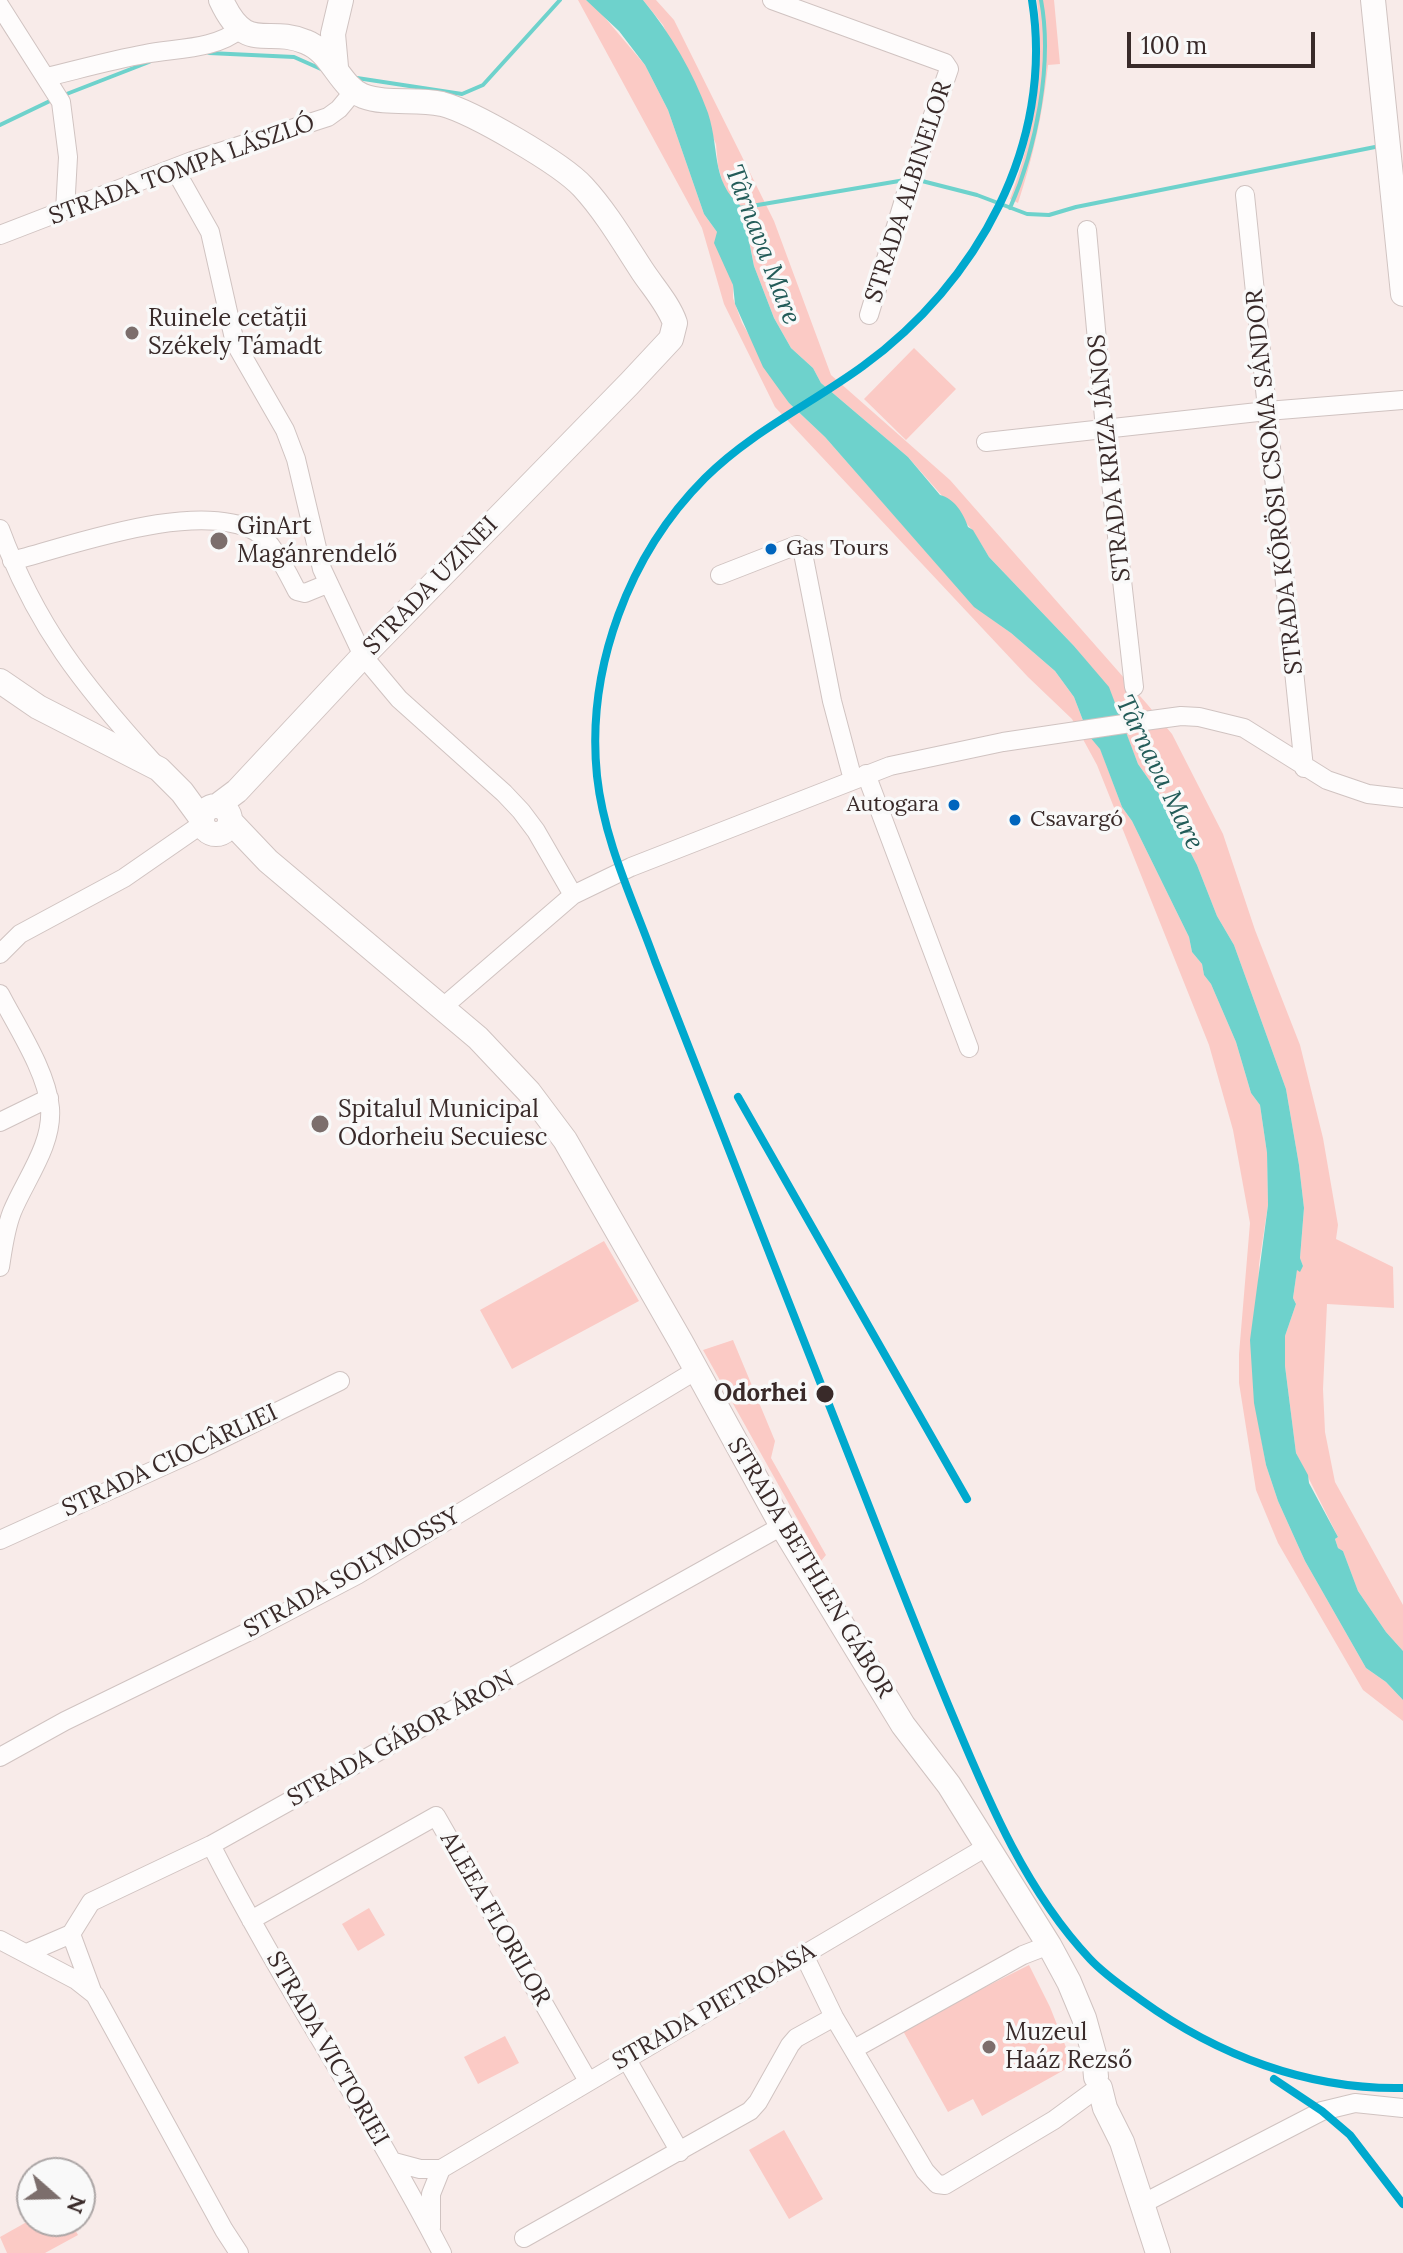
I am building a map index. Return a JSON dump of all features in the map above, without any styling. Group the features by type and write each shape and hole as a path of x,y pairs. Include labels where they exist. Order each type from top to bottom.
{"main road":[{"path":"221,0 230,19 249,33 310,44 343,77"},
{"path":"1373,0 1403,294"},
{"path":"310,44 339,8"},
{"path":"339,8 332,45 343,77"},
{"name":"STRADA UZINEI","path":"215,820 237,791 363,656 671,339 675,323 605,215 581,184 531,150 470,115 441,104 377,99 343,77"},
{"path":"0,681 38,707 159,769"},
{"name":"STRADA BETHLEN GÁBOR","path":"159,769 215,820 443,1007 513,1073 565,1140 782,1526 903,1725 949,1785 988,1846 1069,1982 1158,2253"}],"street":[{"name":"STRADA ALBINELOR","path":"772,0 948,65 869,315"},
{"path":"0,6 54,90 68,157 65,211"},
{"path":"54,90 144,54 249,33"},
{"name":"STRADA TOMPA LÁSZLÓ","path":"0,235 174,168 328,117 339,109 343,77"},
{"path":"174,168 210,232 239,355 285,430 296,459 327,584 363,656 399,699 521,811 573,895"},
{"name":"STRADA KŐRÖSI CSOMA SÁNDOR","path":"1245,195 1304,768"},
{"name":"STRADA KRIZA JÁNOS","path":"1087,230 1105,429 1134,687"},
{"path":"986,442 1267,411 1403,400"},
{"path":"12,561 130,530 181,521 210,520 257,532 282,562 297,591 305,593 327,584"},
{"path":"0,529 12,561 47,631 108,713 159,769"},
{"path":"720,575 797,545 802,548 832,701 859,777 969,1048"},
{"path":"88,731 108,713"},
{"path":"443,1007 573,895 631,867 859,777 904,763 1041,737 1181,716 1226,722 1254,734 1304,768 1351,789 1403,798"},
{"path":"0,954 20,934 124,878 215,820"},
{"path":"0,994 39,1070 49,1098 50,1117 46,1137 6,1227 0,1267"},
{"path":"0,1122 49,1098"},
{"name":"STRADA SOLYMOSSY","path":"0,1757 65,1721 357,1575 695,1371"},
{"name":"STRADA CIOCÂRLIEI","path":"0,1540 201,1449 340,1381"},
{"name":"STRADA GÁBOR ÁRON","path":"71,1934 91,1902 211,1845 782,1526"},
{"name":"ALEEA FLORILOR","path":"251,1920 436,1816 588,2081"},
{"name":"STRADA VICTORIEI","path":"211,1845 251,1920 394,2162 442,2253"},
{"name":"STRADA PIETROASA","path":"441,2169 988,1846"},
{"path":"27,1953 71,1934 95,1995 239,2253"},
{"path":"0,1940 76,1980 95,1995"},
{"path":"854,2049 1023,1955 1049,1945"},
{"path":"804,1955 834,2017 930,2179 937,2184 945,2185 1054,2120 1079,2102 1100,2078"},
{"path":"524,2238 750,2111 796,2038 834,2017"},
{"path":"626,2058 680,2152"},
{"path":"1142,2204 1322,2111 1355,2103 1403,2108"},
{"path":"394,2162 420,2169 441,2169 431,2194 432,2234"}],"shaded area":[{"path":"578,0 586,0 595,6 645,65 668,110 704,214 717,232 742,323 789,403 825,437 974,606 1055,671 1074,697 1089,736 1100,748 1122,807 1132,821 1189,937 1192,952 1202,964 1204,975 1211,984 1236,1042 1251,1093 1260,1105 1267,1153 1268,1205 1259,1264 1255,1403 1266,1465 1278,1501 1305,1561 1366,1668 1386,1682 1403,1700 1403,1721 1363,1690 1278,1543 1256,1490 1239,1383 1250,1223 1233,1130 1209,1045 1097,765 1072,719 1028,677 775,407 724,304 702,228"},
{"path":"643,0 656,0 674,20 774,221 831,375 950,480 1147,704 1172,734 1223,834 1255,930 1300,1045 1323,1138 1338,1225 1336,1239 1393,1267 1394,1308 1327,1304 1323,1389 1325,1432 1335,1482 1403,1605 1403,1651 1358,1591 1343,1551 1338,1548 1335,1539 1338,1537 1296,1453 1285,1366 1285,1336 1296,1304 1293,1298 1297,1269 1303,1266 1300,1258 1304,1208 1299,1165 1286,1089 1234,945 1217,916 1197,865 1164,801 1138,764 1108,687 1074,646 989,557 973,531 908,457 821,383 813,368 791,348 774,318 754,266 744,216 749,212 735,203 725,191 716,144 663,25"},
{"path":"1037,0 1054,0 1060,64 1048,65 1037,135 1018,203 1010,199 1036,101 1040,51"},
{"path":"914,348 956,389 906,440 864,399"},
{"path":"604,1241 639,1301 512,1369 480,1310"},
{"path":"733,1340 775,1441 771,1458 826,1555 821,1561 703,1350"},
{"path":"369,1908 385,1935 358,1951 342,1924"},
{"name":"Muzeul Haáz Rezső","path":"1029,1965 1073,2065 982,2116 973,2099 948,2112 902,2029"},
{"path":"505,2036 519,2063 478,2084 464,2057"},
{"path":"784,2130 823,2199 789,2219 749,2150"},
{"path":"16,2228 16,2237 74,2237 45,2253 7,2253 0,2237"}],"water":[{"path":"586,0 643,0 663,26 688,68 708,113 722,180 736,202 749,212 744,216 754,266 774,318 791,348 813,368 821,383 908,457 940,495 954,503 989,557 1109,687 1138,764 1164,801 1197,865 1217,916 1234,945 1286,1089 1299,1165 1304,1208 1300,1258 1303,1266 1300,1272 1297,1270 1293,1298 1296,1304 1285,1336 1285,1366 1296,1453 1338,1537 1335,1539 1338,1548 1343,1551 1358,1591 1403,1651 1403,1700 1386,1682 1366,1668 1305,1561 1278,1501 1266,1465 1254,1403 1250,1340 1268,1205 1267,1153 1260,1105 1251,1093 1236,1042 1211,984 1204,975 1202,964 1192,952 1189,937 1132,821 1122,807 1100,749 1089,736 1074,697 1055,671 1011,633 974,607 825,437 789,403 763,367 735,304 733,285 714,243 717,232 704,214 668,110 645,65 619,31"}],"waterway":[{"path":"357,78 462,94 483,85 560,0"},
{"path":"1010,208 1028,160 1040,106 1045,51 1041,0"},
{"path":"209,53 294,57 321,69"},
{"path":"64,95 149,62"},
{"path":"0,125 52,100"},
{"path":"918,180 977,195 1027,214 1049,215 1380,146"},
{"name":"Târnava Mare","path":"740,208 905,180"}],"transit line":[{"path":"1032,0 1036,54 1031,106 1019,157 999,206 973,252 941,294 904,332 843,380 761,432 705,478 678,508 635,577 618,615 606,654 599,695 595,735 601,800 629,893 907,1604 982,1784 1012,1846 1047,1905 1096,1965 1114,1981 1170,2020 1232,2053 1298,2076 1333,2083 1403,2088"},
{"path":"738,1097 967,1499"},
{"path":"1274,2079 1322,2111 1350,2135 1403,2204"}],"place":[{"name":"Ruinele cetății Székely Támadt","path":"132,333"},
{"name":"GinArt Magánrendelő","path":"219,541"},
{"name":"Gas Tours","path":"771,549"},
{"name":"Autogara","path":"954,805"},
{"name":"Csavargó","path":"1015,820"},
{"name":"Spitalul Municipal Odorheiu Secuiesc","path":"320,1124"},
{"name":"Odorhei","path":"825,1394"},
{"name":"Muzeul Haáz Rezső","path":"989,2047"}]}
